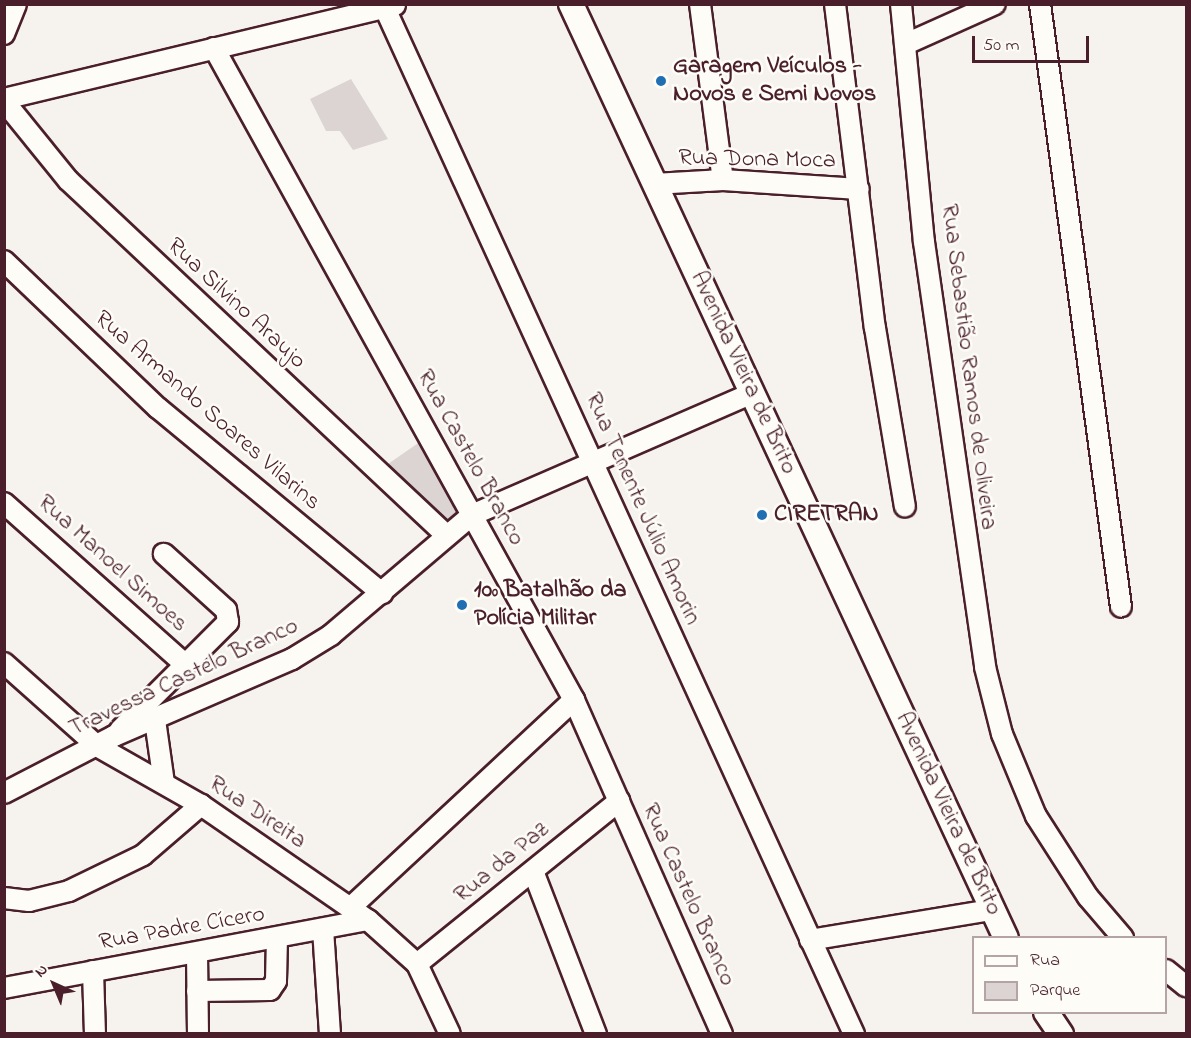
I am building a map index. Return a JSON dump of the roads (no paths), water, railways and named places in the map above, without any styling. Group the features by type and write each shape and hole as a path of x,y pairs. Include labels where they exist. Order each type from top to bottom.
{"main road":[{"name":"Avenida Vieira de Brito","path":"571,4 1005,936"},
{"path":"1047,1014 1060,1034"}],"street":[{"path":"4,34 16,4"},
{"path":"700,4 723,180"},
{"path":"835,4 858,189 905,507"},
{"name":"Rua Sebastião Ramos de Oliveira","path":"901,4 908,43 924,242 968,571 1002,734 1036,816 1088,897 1121,936"},
{"path":"908,43 995,4"},
{"path":"1041,4 1120,607"},
{"path":"4,100 388,6"},
{"name":"Rua Tenente Júlio Amorin","path":"388,6 593,465 854,1034"},
{"name":"Rua Castelo Branco","path":"214,48 574,700 722,1034"},
{"name":"Rua Silvino Araujo","path":"4,100 68,180 445,534"},
{"name":"Rua Dona Moca","path":"654,184 723,180 858,189"},
{"name":"Rua Armando Soares Vilarins","path":"4,261 158,408 382,593"},
{"name":"Travessa Castelo Branco","path":"4,793 114,736 292,659 382,593 445,534 472,516 753,393"},
{"name":"Rua Manoel Simoes","path":"4,503 185,664"},
{"path":"114,736 228,622 228,615 164,554"},
{"name":"Rua Direita","path":"4,663 98,746 201,805 368,921 417,964 450,1034"},
{"path":"350,908 574,700"},
{"path":"155,720 164,783"},
{"name":"Rua da Paz","path":"417,964 619,801"},
{"path":"4,898 29,901 69,891 143,855 201,805"},
{"path":"532,871 597,1034"},
{"path":"810,940 992,910"},
{"name":"Rua Padre Cícero","path":"4,988 368,921"},
{"path":"323,929 330,1034"},
{"path":"197,991 270,990 276,981 277,938"},
{"path":"197,953 198,1034"},
{"path":"93,971 95,1034"},
{"path":"1167,971 1186,986"}],"place":[{"name":"Garagem Veículos - Novos e Semi Novos","path":"661,81"},
{"name":"CIRETRAN","path":"762,515"},
{"name":"10º Batalhão da Polícia Militar","path":"462,605"}]}
